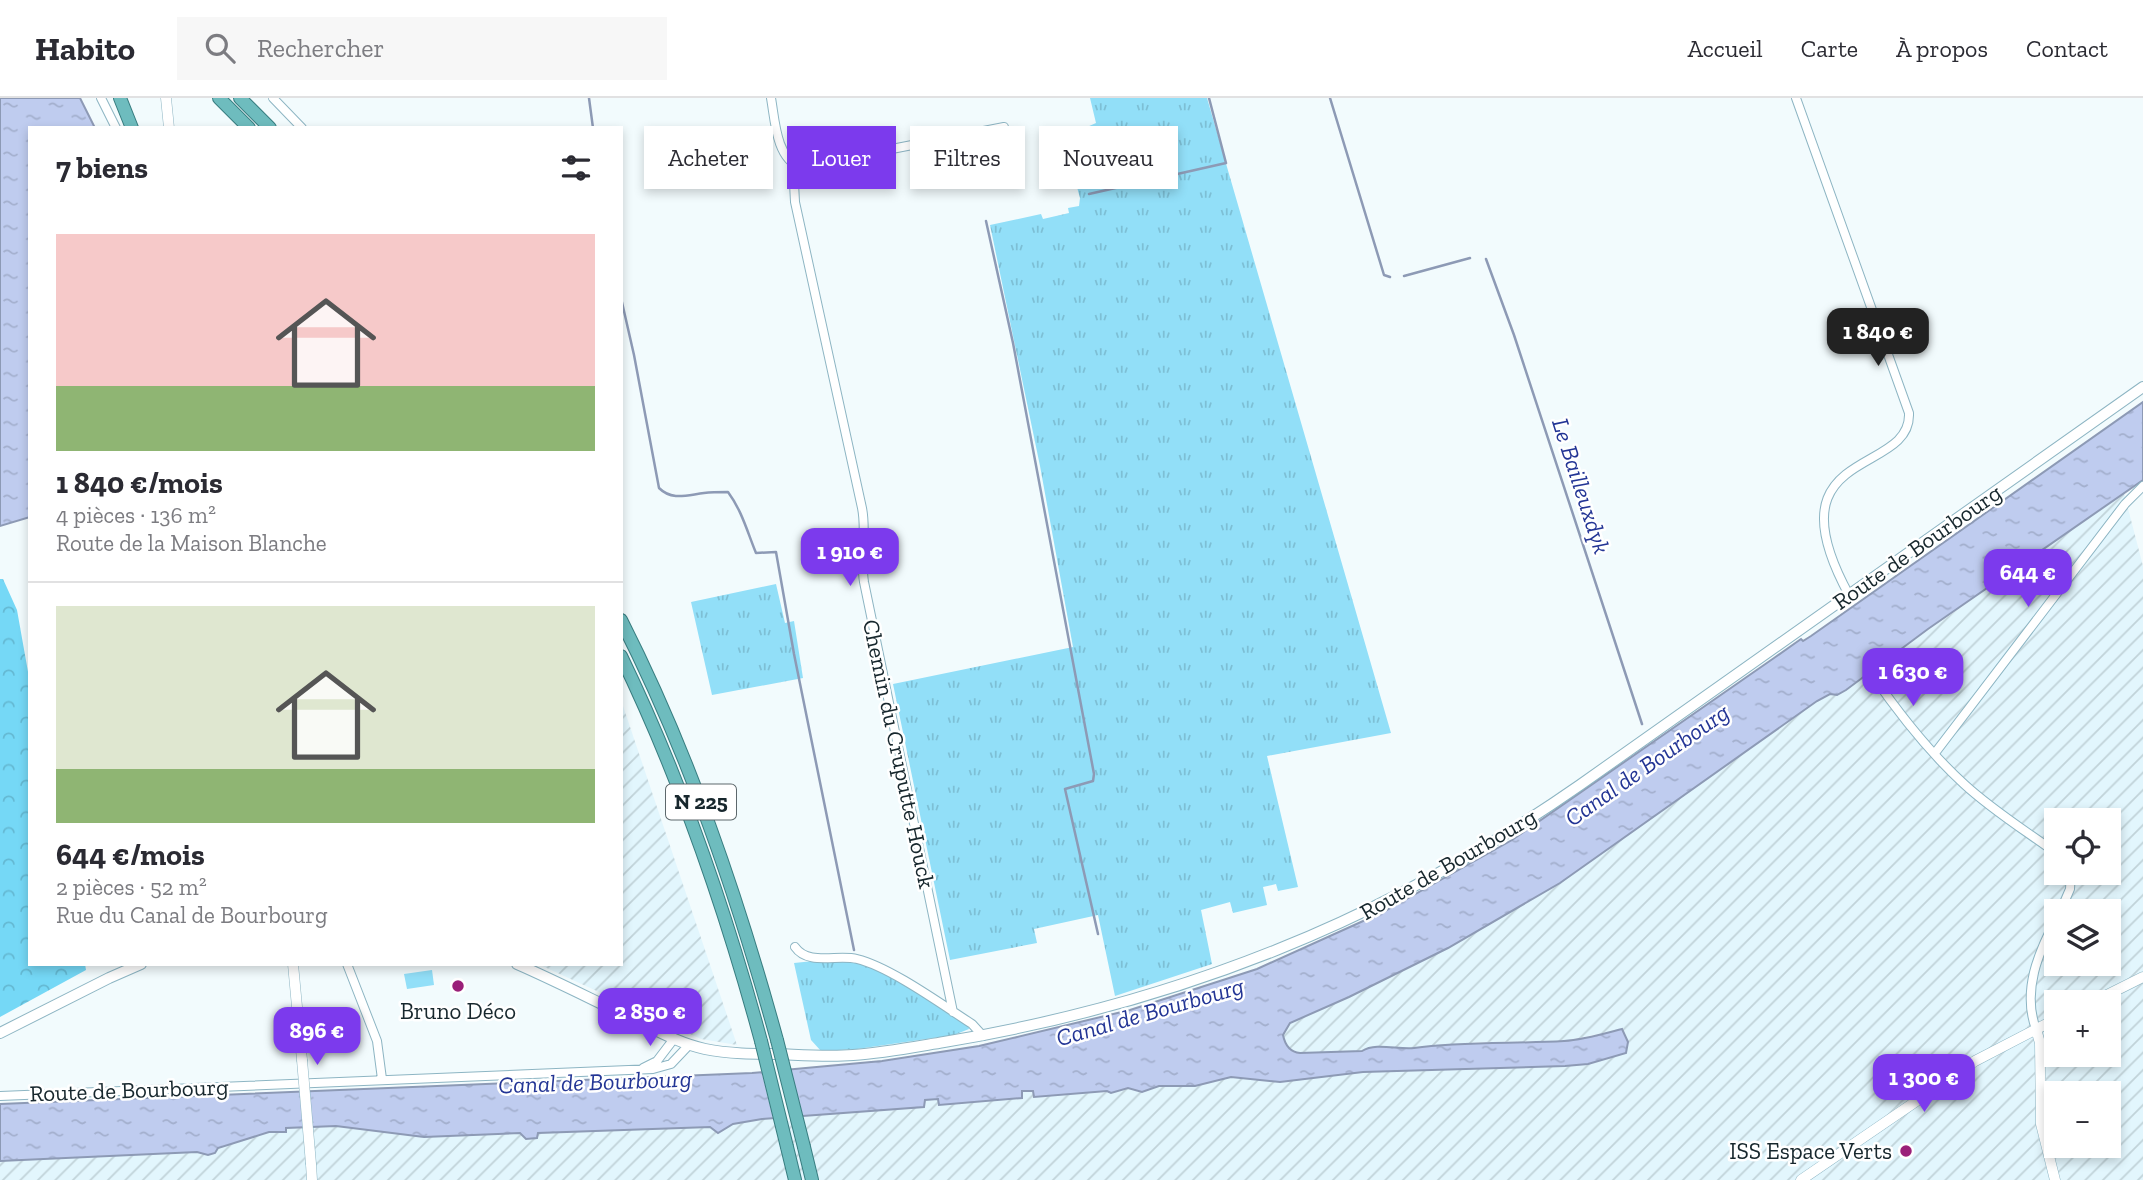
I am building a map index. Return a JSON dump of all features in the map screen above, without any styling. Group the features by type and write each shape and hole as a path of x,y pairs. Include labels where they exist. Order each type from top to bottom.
{"highway":[{"path":"120,98 131,126"},
{"path":"219,98 247,126"},
{"path":"240,98 268,126"},
{"path":"252,98 276,126"},
{"name":"N 225","path":"623,624 682,753 714,834 778,1040 812,1180"},
{"name":"N 225","path":"623,660 656,732 701,844 729,926 795,1180"}],"main road":[{"name":"Route de Bourbourg","path":"521,966 688,1045 738,1053 844,1056 979,1037 1089,1012 1193,981 1293,944 1384,903 1460,862 1525,822 2143,387"},
{"path":"0,1033 136,966"}],"street":[{"path":"101,98 115,126"},
{"path":"164,126 166,98"},
{"path":"166,98 169,126"},
{"path":"273,98 300,126"},
{"path":"771,98 782,148 787,157"},
{"path":"1796,98 1909,413 1908,425 1900,437 1840,481 1831,491 1824,506 1822,523 1828,545 1849,595"},
{"name":"Chemin du Cruputte Houck","path":"794,189 863,516 861,563 864,582 953,1012"},
{"path":"1935,753 2125,505 2143,486"},
{"path":"1873,676 1904,721 1966,786 2044,844"},
{"path":"2044,944 2034,971 2031,1000 2040,1043 2042,1124 2055,1180"},
{"path":"795,947 800,954 812,958 847,957 869,963 975,1026 979,1037"},
{"path":"293,966 312,1180"},
{"path":"299,966 302,1060"},
{"path":"348,966 379,1047 382,1079"},
{"path":"2118,990 2143,978"},
{"path":"1801,1180 1967,1066 2044,1025"},
{"path":"636,1070 654,1063 673,1040"},
{"name":"Route de Bourbourg","path":"0,1096 657,1069 678,1058 688,1045"}],"shaded area":[{"path":"2124,493 2143,566 2143,1180 0,1180 0,1161 197,1152 208,1155 215,1153 217,1148 269,1132 286,1132 286,1128 336,1126 424,1137 710,1127 721,1132 733,1124 762,1119 924,1107 924,1100 938,1099 939,1105 1022,1098 1022,1091 1033,1090 1034,1096 1109,1092 1128,1088 1142,1092 1159,1086 1194,1086 1231,1077 1280,1082 1363,1072 1588,1064 1626,1053 1628,1042 1622,1029 1564,1041 1480,1042 1412,1049 1388,1047 1362,1051 1300,1053 1286,1045 1283,1035 1290,1023 1448,948 1560,883 1817,701 1846,688"},
{"path":"623,706 737,1045 701,1039 542,966 623,966"}],"green space":[{"path":"1090,98 1207,98 1391,733 1267,756 1298,887 1278,891 1276,884 1263,887 1267,905 1233,913 1230,902 1201,910 1212,964 1115,996 1098,915 1034,929 1037,943 950,960 893,684 1073,647 1040,466 990,225 1041,214 1043,219 1069,213 1068,208 1079,206 1078,189 1178,189 1178,126 1089,126 1096,123"},
{"path":"0,579 3,579 17,610 28,672 28,966 85,966 86,970 0,1017"},
{"path":"776,584 785,623 794,621 803,678 712,695 691,602"},
{"path":"833,959 866,963 888,974 968,1024 969,1029 954,1035 857,1049 821,1051 811,1040 794,963"},
{"path":"432,970 434,985 407,989 404,974"}],"water":[{"path":"0,98 80,98 94,126 28,126 28,518 0,526"},
{"name":"Canal de Bourbourg","path":"2143,402 2143,480 1928,629 1846,690 1817,701 1560,883 1448,948 1290,1023 1283,1035 1288,1047 1300,1053 1362,1051 1380,1047 1564,1041 1622,1029 1628,1042 1626,1053 1588,1064 1565,1066 1363,1072 1280,1082 1231,1077 1195,1086 1159,1086 1142,1092 1128,1088 1111,1093 1107,1091 1034,1097 1033,1091 1022,1091 1022,1098 939,1105 938,1099 925,1100 924,1107 762,1119 733,1124 718,1133 710,1127 538,1133 537,1138 526,1139 520,1133 424,1137 336,1126 286,1128 286,1132 269,1132 218,1148 215,1153 208,1155 197,1152 0,1161 0,1104 752,1073 882,1061 979,1046 1130,1010 1257,969 1383,912 1512,840 1801,639 1803,641 1811,636"}],"pier":[{"path":"790,1067 804,1120 774,1122 761,1069"}],"waterway":[{"path":"589,98 593,126"},
{"path":"1089,194 1226,163 1209,98"},
{"name":"Le Bailleuxdyk","path":"1330,98 1384,275 1390,277"},
{"path":"986,221 1013,343 1094,774 1093,781 1065,789 1098,934"},
{"name":"Le Bailleuxdyk","path":"1404,276 1470,258"},
{"name":"Le Bailleuxdyk","path":"1486,259 1514,335 1642,724"},
{"path":"623,307 659,488 674,496 728,492 741,514 756,553 776,552 854,950"}],"place":[{"name":"Bruno Déco","path":"458,986"},
{"name":"ISS Espace Verts","path":"1906,1151"}]}
